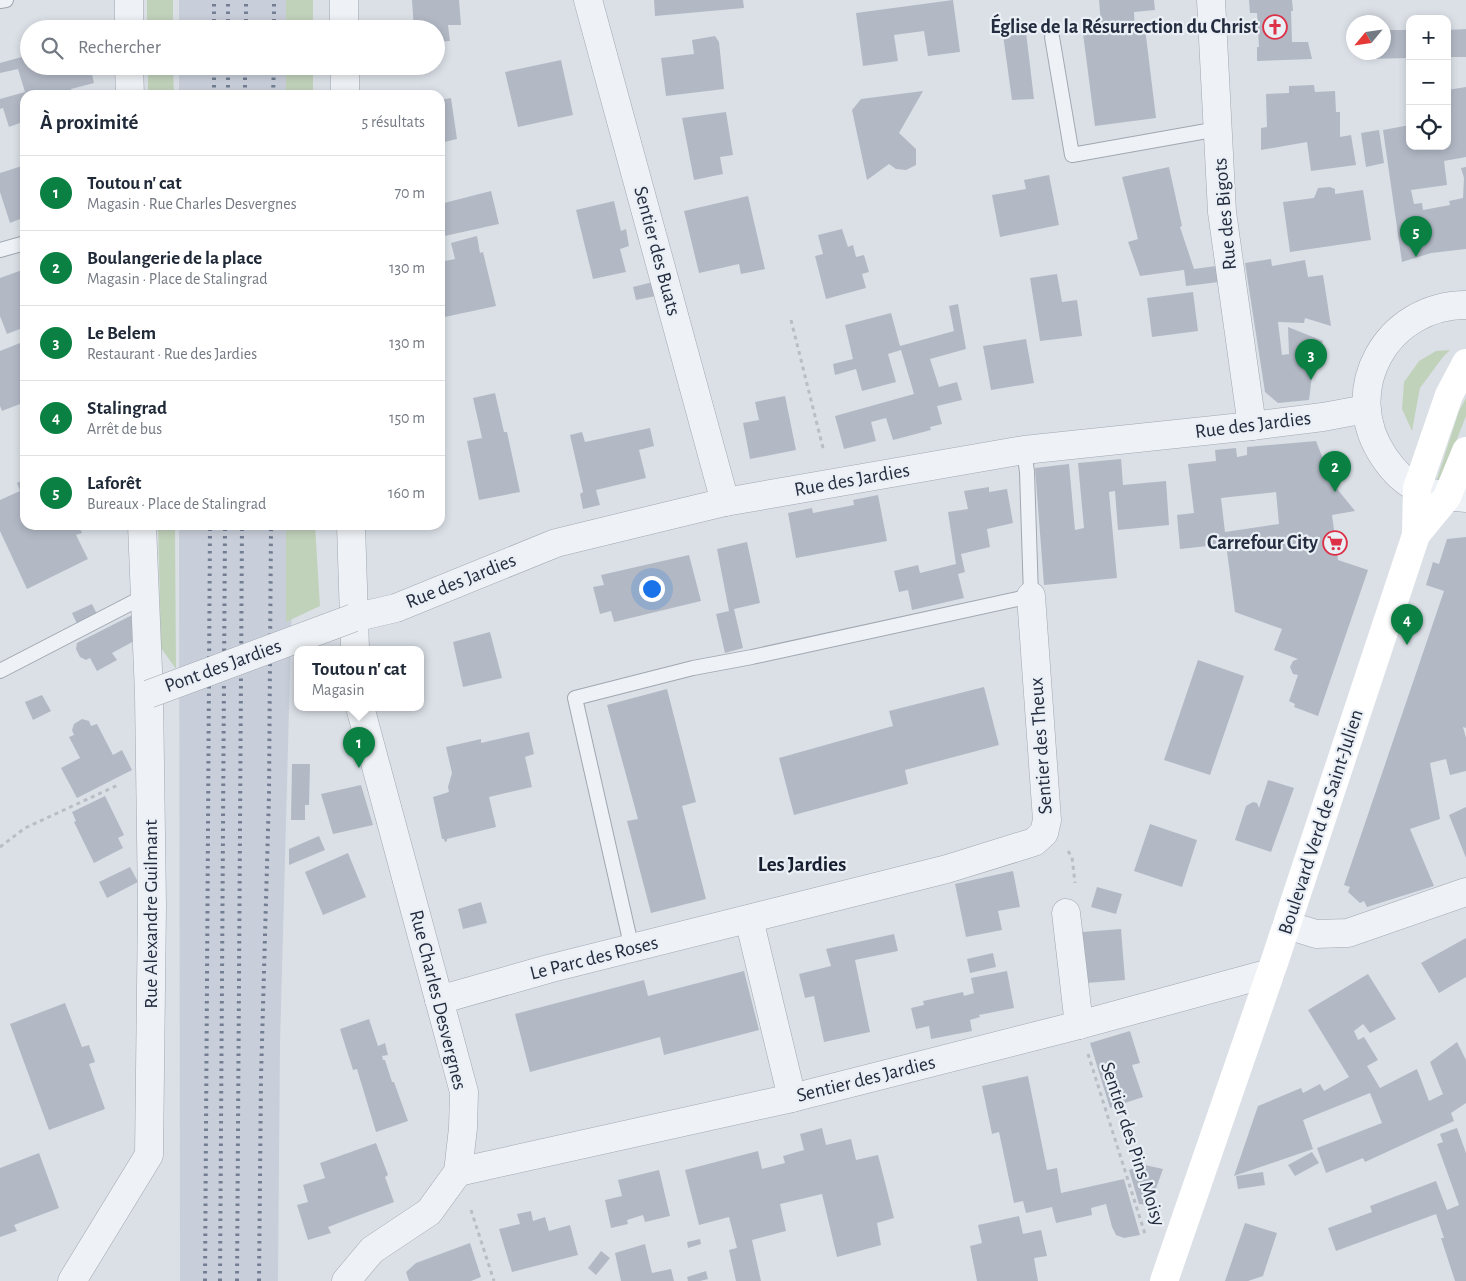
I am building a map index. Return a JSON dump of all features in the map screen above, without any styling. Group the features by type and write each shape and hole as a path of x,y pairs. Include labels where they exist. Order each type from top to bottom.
{"main road":[{"name":"Boulevard Verd de Saint-Julien","path":"1167,1274 1287,925 1416,535 1417,488 1449,395 1466,363"},
{"path":"1416,535 1456,498 1466,451"}],"street":[{"path":"129,0 129,20"},
{"path":"344,0 344,20"},
{"name":"Sentier des Buats","path":"588,0 725,502"},
{"name":"Rue des Bigots","path":"1211,0 1222,212 1252,426"},
{"path":"129,75 130,90"},
{"path":"345,75 345,90"},
{"path":"1456,498 1417,488 1401,477 1376,447 1366,409 1368,384 1375,360 1388,340 1407,322 1429,310 1453,305 1466,305"},
{"name":"Rue des Jardies","path":"353,618 396,608 556,543 725,502 1024,450 1252,426 1323,417 1366,409"},
{"name":"Rue Alexandre Guilmant","path":"72,1281 149,1155 153,958 149,694 142,530"},
{"path":"351,530 355,646"},
{"name":"Sentier des Theux","path":"1031,596 1047,805 1047,820 1044,833"},
{"name":"Pont des Jardies","path":"149,694 353,618"},
{"name":"Rue Charles Desvergnes","path":"361,711 464,1092 463,1128 458,1172"},
{"name":"Le Parc des Roses","path":"439,1000 548,969 947,869 1034,842 1044,833"},
{"path":"1287,925 1316,934 1348,933 1466,892"},
{"path":"1066,913 1078,1025"},
{"path":"749,919 792,1098"},
{"name":"Sentier des Jardies","path":"458,1172 792,1098 1078,1025 1270,973"},
{"path":"346,1281 372,1250 428,1212 458,1172"}],"lane":[{"path":"0,1 6,0"},
{"path":"1052,37 1072,155 1218,129"},
{"path":"0,250 20,244"},
{"name":"Sentier des Theux","path":"1024,450 1027,472 1031,596"},
{"path":"0,671 144,596"},
{"path":"632,948 575,698 693,668 752,657 1031,596"}],"path":[{"path":"790,320 832,484"},
{"path":"0,847 25,828 150,770"},
{"name":"Sentier des Theux","path":"1044,833 1063,846 1072,857 1076,892 1073,903 1066,913"},
{"name":"Sentier des Pins Moisy","path":"1078,1025 1145,1233 1167,1274"},
{"path":"458,1172 494,1281"}],"shaded area":[{"path":"179,0 312,0 312,20 179,20"},
{"path":"179,75 312,75 311,90 179,90"},
{"path":"179,530 294,530 280,1045 278,1281 180,1281"}],"green space":[{"path":"147,0 173,0 173,20 147,20"},
{"path":"286,0 313,0 313,20 286,20"},
{"path":"148,75 173,75 174,90 148,90"},
{"path":"286,75 313,75 313,90 286,90"},
{"path":"1450,350 1420,388 1412,431 1402,409 1404,382 1419,361 1436,351"},
{"path":"1466,398 1466,416 1441,480 1437,479 1459,411"},
{"path":"158,530 175,530 176,669 161,648"},
{"path":"286,530 315,530 320,606 286,622"}],"building":[{"path":"412,0 459,0 461,25 448,25 450,41 445,41 445,20 413,20"},
{"path":"654,0 743,0 744,8 655,16"},
{"path":"953,0 960,52 928,56 924,31 894,35 898,61 863,66 856,13"},
{"path":"1099,0 1154,0 1155,10 1134,12 1135,30 1145,28 1156,118 1095,126 1082,26 1101,24"},
{"name":"Église de la Résurrection du Christ","path":"1249,0 1292,0 1292,42 1308,42 1312,59 1257,61 1257,47 1259,47 1257,13 1250,13"},
{"path":"1466,29 1466,57 1451,57 1451,30"},
{"path":"1391,30 1406,30 1406,58 1391,58"},
{"path":"1026,32 1034,99 1012,100 1003,35"},
{"path":"715,36 719,42 724,89 666,96 661,58 694,54 692,40"},
{"path":"20,57 20,75 92,75 94,83 71,90 24,90 18,69 0,73 0,63"},
{"path":"561,60 573,115 518,127 505,72"},
{"path":"1314,85 1315,92 1335,91 1336,112 1340,112 1340,137 1351,135 1356,165 1311,171 1307,142 1261,150 1261,128 1267,127 1266,94 1289,93 1289,86"},
{"path":"1466,87 1466,157 1444,161 1447,185 1411,190 1414,204 1422,203 1423,210 1450,205 1449,201 1463,198 1464,178 1461,168 1466,167 1466,249 1431,253 1402,262 1383,130 1406,126 1406,150 1451,150 1451,89"},
{"path":"923,91 899,133 916,149 916,165 906,170 896,169 889,164 867,180 852,110 861,99"},
{"path":"20,93 20,123 9,127 3,108 0,109 0,99"},
{"path":"451,98 457,139 445,142 445,99"},
{"path":"726,112 733,155 720,157 723,174 694,180 682,118"},
{"path":"1379,130 1384,163 1366,167 1361,133"},
{"path":"20,167 20,219 10,223 0,192 0,173"},
{"path":"1169,167 1182,226 1180,227 1194,269 1216,266 1219,282 1186,286 1184,270 1140,276 1128,242 1138,239 1122,177"},
{"path":"1049,175 1059,225 1000,237 992,195 1026,189 1024,180"},
{"path":"1330,187 1335,189 1335,194 1363,190 1371,240 1290,252 1283,202 1314,198 1318,188"},
{"path":"491,191 499,224 445,236 445,203"},
{"path":"748,196 765,269 741,274 739,264 699,273 684,211"},
{"path":"614,201 621,231 626,229 629,246 620,249 626,272 593,279 576,210"},
{"path":"842,229 848,247 853,245 856,257 864,255 869,272 862,274 866,288 826,299 815,256 823,254 818,235"},
{"path":"477,236 480,253 483,252 496,306 445,317 445,261 455,259 451,243"},
{"path":"1271,259 1272,266 1305,260 1308,277 1323,275 1331,326 1305,318 1304,323 1278,322 1282,355 1289,354 1288,327 1323,341 1313,368 1309,400 1278,403 1265,392 1245,263"},
{"path":"20,271 20,329 7,334 0,316 0,278"},
{"path":"1057,274 1062,302 1077,300 1082,336 1040,341 1030,278"},
{"path":"653,282 656,296 636,300 633,287"},
{"path":"1193,292 1198,331 1152,337 1147,298"},
{"path":"958,304 966,349 930,359 939,387 957,382 962,400 937,406 942,424 930,427 931,430 893,440 886,418 871,422 876,441 844,449 835,416 914,394 901,350 888,354 896,382 862,391 856,369 835,375 833,364 853,359 845,325 891,313 900,346 954,331 949,306"},
{"path":"1026,339 1034,383 991,390 983,346"},
{"path":"20,343 20,404 2,411 0,406 0,351"},
{"path":"495,393 504,432 507,432 520,492 479,500 467,441 482,438 473,398"},
{"path":"785,396 796,450 750,459 743,423 759,420 755,402"},
{"path":"650,428 654,446 639,450 646,478 596,490 600,505 583,509 580,494 583,492 570,435 582,432 585,442"},
{"path":"1316,441 1331,479 1355,511 1332,515 1338,560 1368,570 1318,716 1294,707 1295,704 1289,701 1298,675 1293,674 1290,667 1293,661 1298,659 1274,650 1282,629 1235,612 1226,544 1180,549 1177,515 1194,513 1188,464 1216,461 1215,450 1236,448 1237,457 1247,455 1247,447","holes":["1276,492 1279,524 1225,532 1221,498"]},
{"path":"1121,459 1123,485 1166,481 1169,525 1118,530 1115,491 1109,492 1117,578 1044,585 1035,468 1069,464 1075,530 1084,528 1078,463"},
{"path":"989,487 989,492 1007,489 1013,523 987,529 990,547 961,554 965,572 958,574 964,598 912,610 908,590 899,592 894,571 918,565 920,573 956,564 948,512 968,509 964,491"},
{"path":"20,491 20,530 80,530 82,533 76,535 88,559 27,589 0,531 0,500"},
{"path":"878,495 887,541 796,558 788,513 812,508 813,513 854,505 853,500"},
{"path":"1466,537 1466,728 1463,727 1466,738 1466,771 1450,775 1446,759 1430,763 1440,819 1410,829 1434,886 1367,907 1364,901 1360,903 1348,892 1350,887 1344,885 1444,591 1426,585 1433,562 1439,564 1447,539"},
{"path":"747,542 760,603 734,609 743,648 725,653 716,614 729,611 717,549"},
{"path":"689,555 701,601 614,622 611,611 600,614 593,587 604,585 601,575"},
{"path":"92,604 99,618 79,628 72,613"},
{"path":"136,613 136,640 112,653 117,660 97,671 90,658 86,660 80,657 76,649 77,643"},
{"path":"490,632 502,678 463,687 453,642"},
{"path":"1198,660 1244,676 1210,775 1164,760"},
{"path":"984,687 999,745 905,770 908,784 794,815 779,758 893,726 889,711"},
{"path":"667,689 696,802 682,806 706,899 651,913 627,821 638,819 607,705"},
{"path":"42,695 51,711 33,720 25,702"},
{"path":"82,719 89,721 91,726 97,724 113,755 122,750 132,770 77,798 61,768 80,758 69,737 74,735 72,730 74,724"},
{"path":"529,732 534,754 525,757 532,787 489,797 496,827 447,839 445,842 442,839 433,797 449,792 448,787 452,773 446,747 481,739 481,743"},
{"path":"292,764 310,764 309,805 305,805 305,820 291,820"},
{"path":"1268,780 1294,788 1271,852 1235,840 1246,806 1253,802 1257,803 1259,808"},
{"path":"361,785 373,825 333,834 321,794"},
{"path":"105,796 124,835 118,838 123,848 94,863 74,822 76,821 72,812"},
{"path":"1466,807 1466,858 1449,815"},
{"path":"1150,824 1197,840 1182,887 1134,871"},
{"path":"319,836 325,850 289,865 289,849"},
{"path":"348,853 366,897 323,915 305,872"},
{"path":"130,867 138,882 107,898 99,882"},
{"path":"1013,871 1020,907 998,911 1002,930 966,937 955,884"},
{"path":"1097,887 1122,894 1116,914 1091,907"},
{"path":"481,902 487,923 463,929 458,909"},
{"path":"1121,929 1125,980 1086,983 1082,932"},
{"path":"894,934 898,951 855,960 870,1032 824,1042 814,996 805,998 799,974 831,966 826,949"},
{"path":"1466,938 1466,977 1439,993 1421,963"},
{"path":"993,953 996,967 970,973 967,959"},
{"path":"744,971 759,1030 664,1055 660,1037 530,1072 515,1014 644,980 648,996"},
{"path":"1007,971 1014,1008 979,1015 980,1017 970,1020 972,1031 931,1039 929,1026 916,1029 911,1008 924,1005 923,1001 963,992 964,996 974,993 971,978"},
{"path":"1368,974 1396,1019 1370,1033 1363,1024 1354,1031 1358,1040 1364,1037 1378,1060 1367,1066 1380,1088 1417,1069 1429,1101 1443,1094 1430,1062 1457,1042 1466,1060 1466,1103 1451,1113 1454,1121 1365,1162 1363,1158 1326,1173 1317,1148 1382,1123 1370,1093 1303,1120 1313,1149 1234,1176 1258,1106 1301,1088 1303,1093 1320,1084 1324,1091 1349,1077 1308,1010"},
{"path":"65,1003 82,1047 89,1045 95,1062 89,1064 105,1109 49,1130 10,1024"},
{"path":"369,1019 378,1046 385,1043 388,1055 382,1056 383,1060 385,1060 408,1121 376,1132 357,1069 353,1070 340,1029"},
{"path":"1130,1031 1140,1063 1132,1065 1143,1097 1110,1108 1090,1043"},
{"path":"1028,1076 1047,1170 1057,1168 1061,1193 1124,1179 1140,1235 1124,1238 1116,1235 1106,1204 1091,1208 1092,1215 1056,1223 1052,1207 1026,1213 1023,1201 1014,1203 999,1132 992,1134 982,1086"},
{"path":"822,1128 826,1145 851,1139 856,1160 878,1155 894,1218 877,1223 881,1245 837,1257 822,1194 780,1204 786,1231 752,1240 761,1281 736,1281 729,1250 737,1248 729,1217 699,1225 685,1170 758,1151 762,1169 785,1163 783,1156 804,1150 800,1134"},
{"path":"1457,1128 1466,1153 1466,1281 1455,1281 1441,1238 1444,1238 1436,1214 1336,1251 1328,1228 1372,1212 1370,1206 1436,1181 1447,1210 1459,1205 1437,1144 1443,1142 1440,1134"},
{"path":"376,1143 388,1175 385,1177 394,1202 328,1227 331,1233 308,1240 297,1205 308,1202 303,1185 325,1178 320,1163"},
{"path":"1312,1152 1319,1163 1295,1176 1288,1165"},
{"path":"39,1153 59,1208 14,1225 17,1231 0,1237 0,1168"},
{"path":"1145,1165 1163,1169 1150,1205 1139,1204 1129,1170"},
{"path":"659,1170 670,1216 645,1222 643,1215 627,1220 628,1224 611,1228 605,1200 622,1196 618,1180"},
{"path":"1263,1172 1265,1185 1238,1189 1236,1176"},
{"path":"531,1211 533,1221 545,1217 549,1231 570,1225 578,1255 512,1272 499,1229 520,1224 517,1214"},
{"path":"1019,1216 1023,1234 1041,1230 1047,1256 1034,1258 1038,1281 977,1281 970,1246 982,1243 978,1225"},
{"path":"1245,1223 1277,1233 1263,1276 1248,1281 1225,1281"},
{"path":"700,1239 701,1244 688,1248 687,1242"},
{"path":"470,1243 481,1277 471,1281 409,1281 406,1272 416,1263"},
{"path":"645,1244 652,1273 671,1269 674,1281 621,1281 615,1253"},
{"path":"601,1251 610,1258 596,1275 588,1268"},
{"path":"706,1271 708,1279 688,1281 687,1277"}],"railway":[{"path":"214,0 214,20"},
{"path":"228,0 228,20"},
{"path":"246,0 246,20"},
{"path":"274,0 274,20"},
{"path":"214,75 214,90"},
{"path":"228,75 228,90"},
{"path":"245,75 245,90"},
{"path":"273,90 274,75"},
{"path":"205,1281 210,530"},
{"path":"220,1281 225,530"},
{"path":"237,1281 242,530"},
{"path":"259,1281 261,1077 269,795 271,530"}],"place":[{"name":"Église de la Résurrection du Christ","path":"1275,27"},
{"name":"Laforêt","path":"1416,257"},
{"name":"Le Belem","path":"1311,380"},
{"name":"Boulangerie de la place","path":"1335,492"},
{"name":"Carrefour City","path":"1335,543"},
{"name":"Stalingrad","path":"1407,645"},
{"name":"Toutou n' cat","path":"359,768"}],"district":[{"name":"Les Jardies","path":"802,864"}]}
